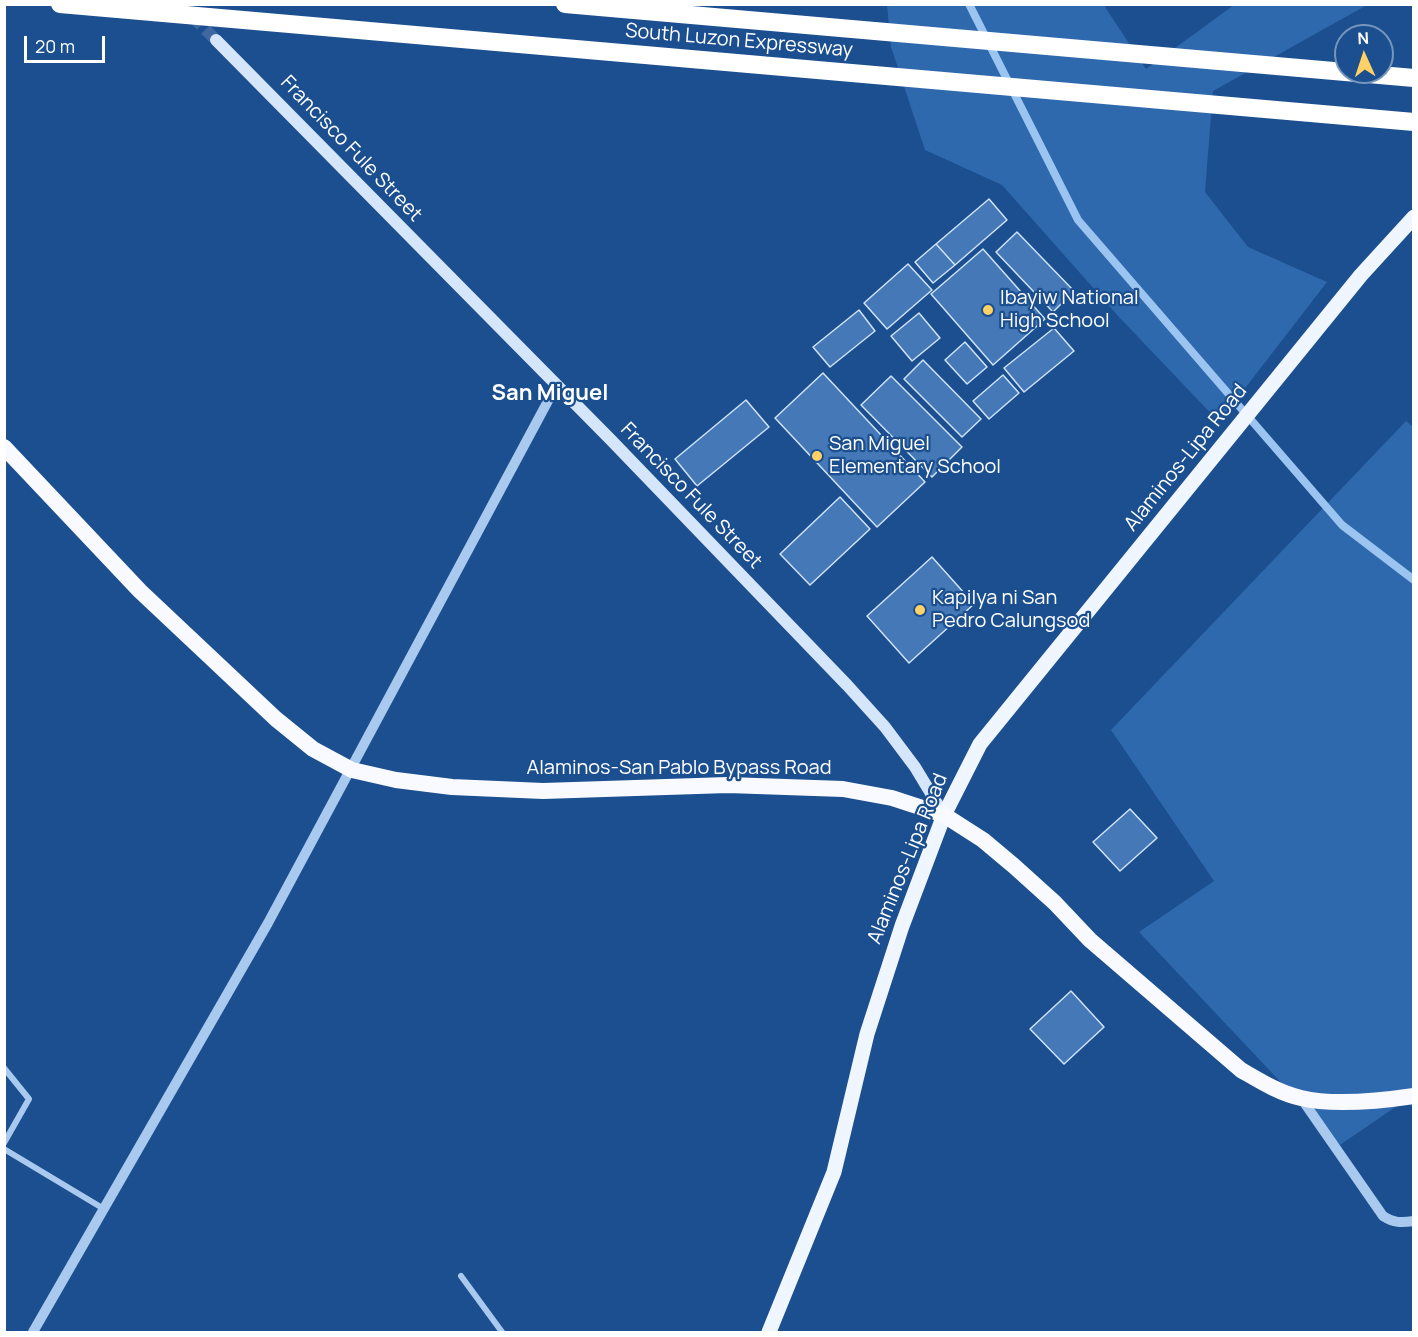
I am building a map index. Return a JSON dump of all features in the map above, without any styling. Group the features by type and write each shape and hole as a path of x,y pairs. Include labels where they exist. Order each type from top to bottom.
{"highway":[{"name":"South Luzon Expressway","path":"60,4 1413,122"},
{"name":"South Luzon Expressway","path":"565,4 1413,78"},
{"name":"Alaminos-San Pablo Bypass Road","path":"4,447 140,591 276,719 313,749 352,770 396,780 452,787 543,791 728,785 843,789 892,798 944,815 983,840 1055,903 1090,940 1241,1070 1266,1085 1301,1098 1366,1101 1413,1096"}],"main road":[{"name":"Francisco Fule Street","path":"216,40 556,386 885,727 915,767 944,815"},
{"name":"Alaminos-Lipa Road","path":"769,1332 834,1172 867,1034 902,926 944,815 980,744 1361,274 1413,217"}],"street":[{"path":"33,1332 268,923 556,386"},
{"path":"4,1068 29,1099 4,1143"},
{"path":"1301,1098 1383,1216 1393,1222 1413,1221"},
{"path":"4,1149 104,1209"},
{"path":"461,1276 502,1332"}],"shaded area":[{"path":"887,5 1108,5 1105,7 1146,69 1234,5 1367,5 1213,91 1205,192 1248,247 1327,282 1219,422 1119,317 1002,185 925,150 891,47"},
{"path":"1406,421 1413,427 1413,1095 1340,1145 1139,932 1214,881 1111,730"}],"building":[{"path":"989,199 1007,220 955,265 936,244"},
{"path":"1017,232 1074,291 1053,312 996,252"},
{"path":"936,244 955,265 933,283 915,262"},
{"path":"983,249 1045,319 993,365 931,294"},
{"path":"908,264 932,290 887,329 864,303"},
{"path":"859,310 875,331 830,367 813,347"},
{"path":"919,313 940,338 912,361 891,336"},
{"path":"1054,328 1074,351 1024,392 1004,368"},
{"path":"965,342 987,367 967,384 945,360"},
{"path":"923,360 981,419 962,437 904,379"},
{"path":"823,373 925,482 877,527 775,418"},
{"path":"1003,375 1019,393 989,419 973,401"},
{"path":"891,376 962,447 932,477 861,405"},
{"path":"746,400 769,427 697,486 675,459"},
{"path":"840,497 870,529 810,585 780,554"},
{"name":"Kapilya ni San Pedro Calungsod","path":"932,557 974,604 909,663 867,616"},
{"path":"1130,809 1157,838 1120,871 1093,842"},
{"path":"1071,991 1104,1027 1064,1064 1030,1029"}],"waterway":[{"path":"969,4 1078,220 1342,525 1414,580"}],"tunnel":[{"path":"180,4 216,40"}],"place":[{"name":"Ibayiw National High School","path":"988,310"},
{"name":"San Miguel Elementary School","path":"817,456"},
{"name":"Kapilya ni San Pedro Calungsod","path":"920,610"}],"district":[{"name":"San Miguel","path":"550,394"}]}
